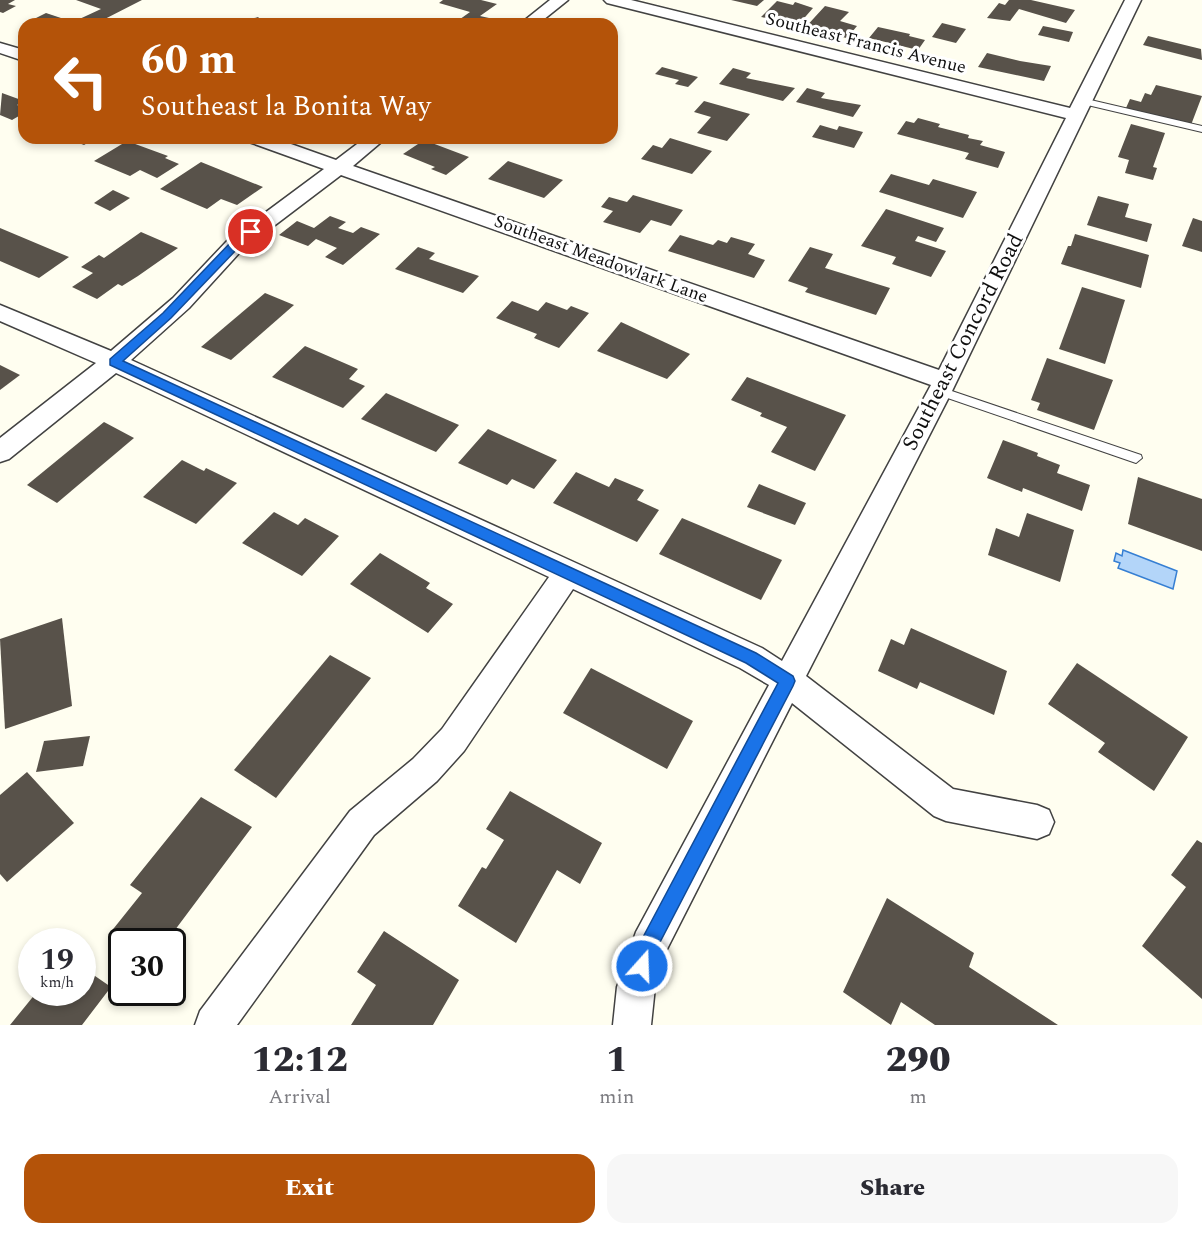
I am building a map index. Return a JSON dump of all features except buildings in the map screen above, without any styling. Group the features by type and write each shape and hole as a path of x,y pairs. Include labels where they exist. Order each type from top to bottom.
{"street":[{"path":"536,18 560,0"},
{"name":"Southeast Francis Avenue","path":"612,0 1078,108"},
{"name":"Southeast Concord Road","path":"632,1025 636,987 649,945 943,386 1133,0"},
{"path":"0,48 18,54"},
{"name":"Southeast Meadowlark Lane","path":"274,144 943,386"},
{"path":"0,452 114,362 181,303 234,246 369,144"},
{"path":"0,312 114,362 751,658 788,681 946,804 1037,822"},
{"path":"214,1025 362,824 425,770 453,740 567,574"}],"lane":[{"path":"1078,108 1202,129"},
{"path":"943,386 1136,458"}],"water":[{"path":"1123,550 1177,571 1173,589 1118,568 1120,563 1114,561 1116,553 1122,556"}],"route":[{"path":"251,232 234,246 181,303 114,362 751,658 788,681 649,945 642,966"}]}
